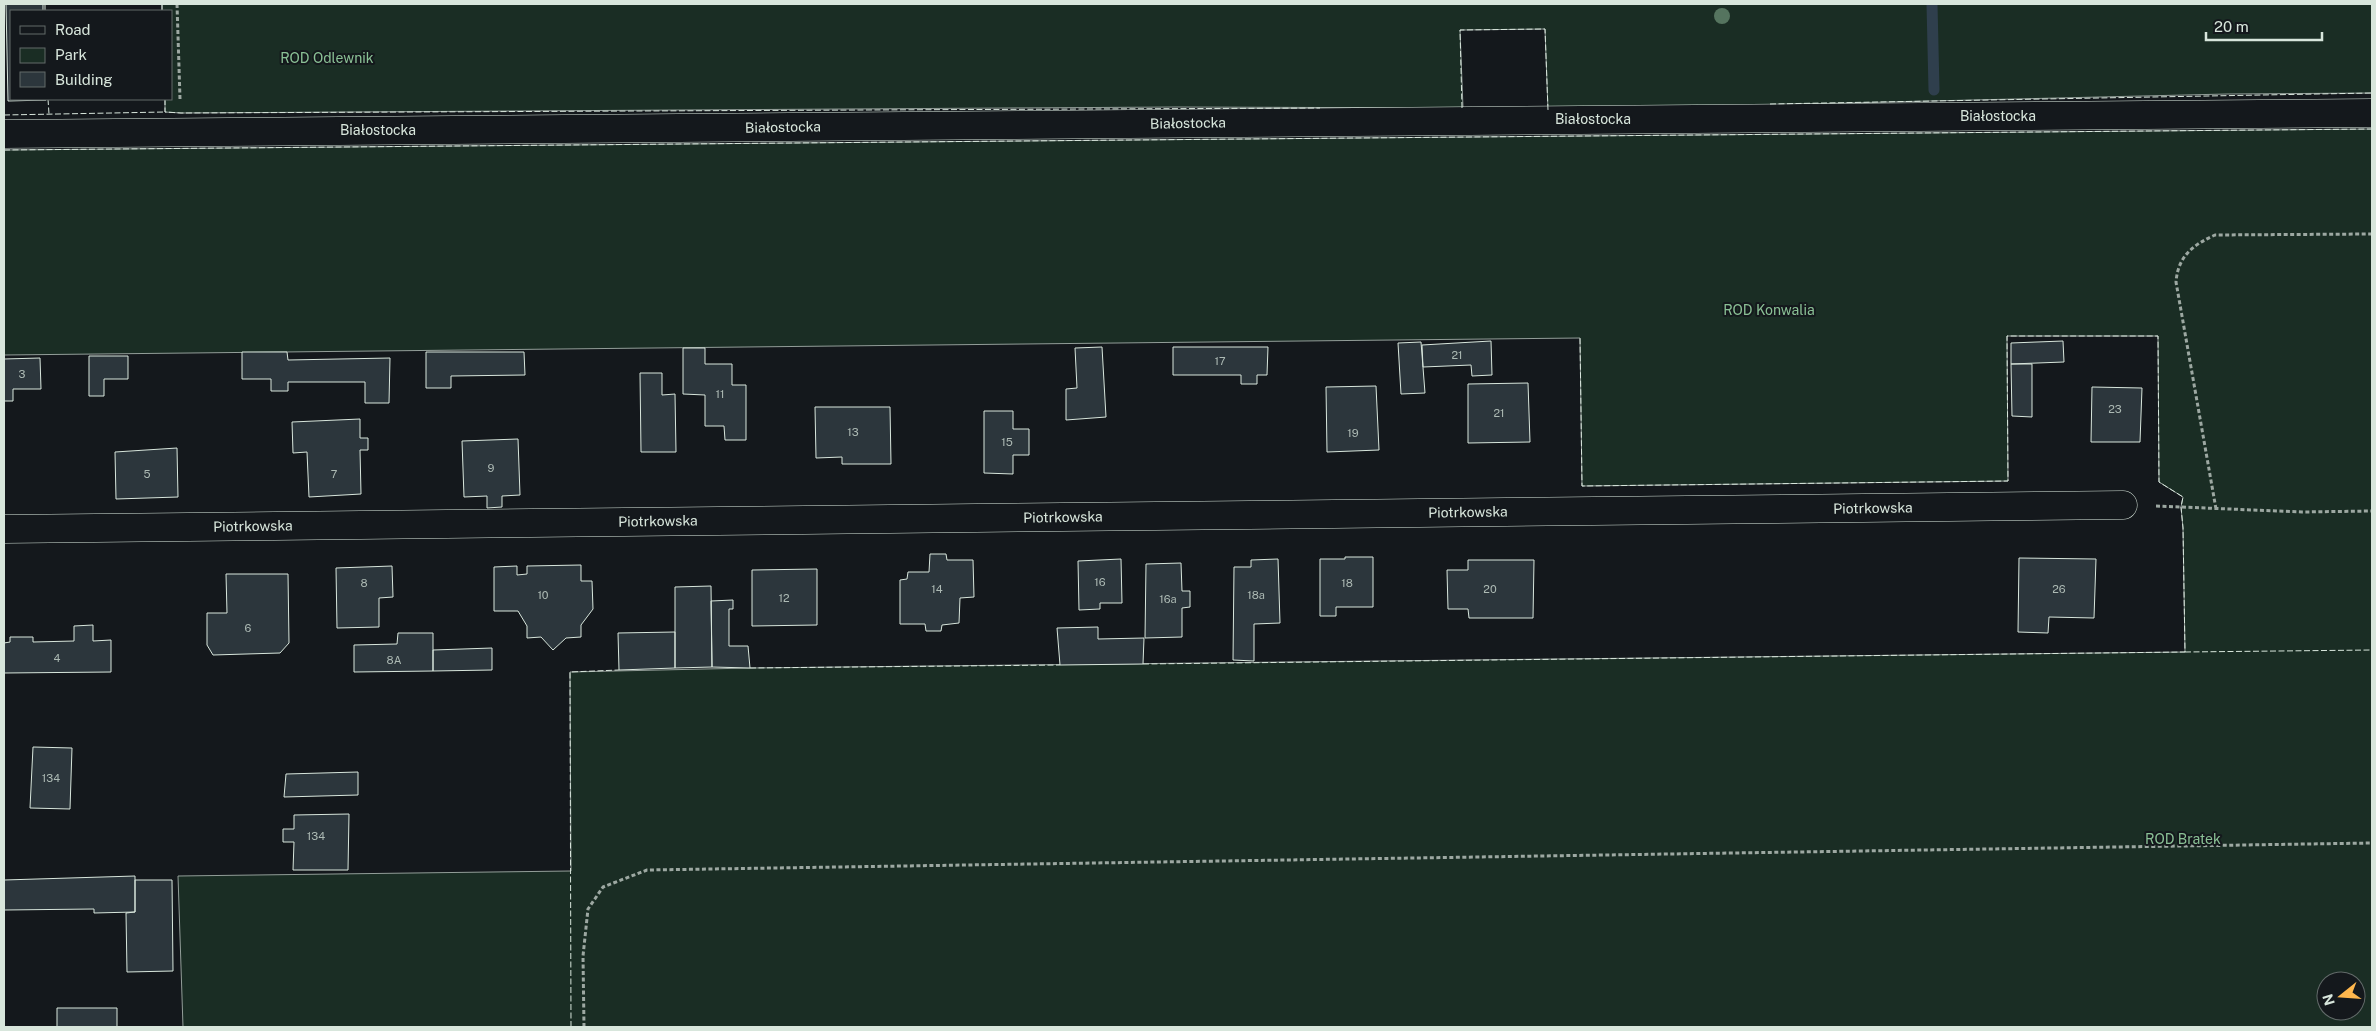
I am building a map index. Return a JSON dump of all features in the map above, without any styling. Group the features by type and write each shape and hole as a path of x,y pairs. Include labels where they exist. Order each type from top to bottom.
{"street":[{"name":"Białostocka","path":"4,134 2372,113"},
{"name":"Piotrkowska","path":"4,528 2123,505"}],"path":[{"path":"177,4 181,132"},
{"path":"2216,509 2176,282 2177,270 2185,254 2197,244 2216,236 2372,234"},
{"path":"2123,505 2216,509 2372,511"},
{"path":"584,1027 583,956 588,909 603,887 647,870 2372,843"}],"green space":[{"name":"ROD Odlewnik","path":"162,4 2372,4 2372,93 2227,94 1548,110 1545,29 1460,30 1463,108 1177,107 181,113 165,112 165,100 172,100 172,10 162,10"},
{"path":"2372,129 2372,1027 183,1027 178,876 571,871 570,672 750,668 2185,652 2181,507 2183,497 2159,482 2158,336 2007,336 2008,481 1582,486 1580,338 4,355 4,150"}],"building":[{"path":"6,4 43,4 43,10 10,10 10,100 46,100 8,101"},
{"path":"1491,341 1492,375 1472,376 1471,365 1423,367 1422,345"},
{"path":"2063,341 2064,362 2011,364 2011,343"},
{"path":"1421,342 1425,393 1401,394 1398,343"},
{"path":"1102,347 1106,417 1066,420 1066,389 1077,388 1075,348"},
{"path":"1173,347 1268,347 1267,375 1257,375 1257,384 1241,384 1241,375 1173,375"},
{"path":"683,348 705,348 705,364 732,364 732,385 746,385 746,440 725,440 724,426 705,426 705,395 683,394"},
{"path":"242,352 287,352 288,360 390,358 389,403 365,403 365,382 288,382 288,391 271,391 271,379 242,379"},
{"path":"426,352 524,352 525,375 451,376 451,388 426,388"},
{"path":"89,356 128,356 128,379 104,379 104,396 89,396"},
{"path":"40,358 41,389 13,389 13,401 4,401 4,359"},
{"path":"2011,364 2032,364 2032,417 2012,416"},
{"path":"640,373 662,373 662,395 675,394 676,452 641,452"},
{"path":"1528,383 1530,442 1468,443 1468,384"},
{"path":"1376,386 1379,450 1327,452 1326,387"},
{"path":"2092,387 2142,388 2140,442 2091,442"},
{"path":"815,407 890,407 891,464 842,464 842,457 816,458"},
{"path":"984,411 1013,411 1013,429 1029,429 1029,455 1013,455 1013,474 984,473"},
{"path":"360,419 360,438 368,438 368,450 360,450 361,494 309,497 307,452 293,453 292,422"},
{"path":"518,439 520,495 502,496 502,507 487,508 487,496 464,497 462,441"},
{"path":"177,448 178,497 116,499 115,452"},
{"path":"930,554 946,554 947,560 973,560 974,597 960,598 959,623 942,625 941,631 926,631 925,624 900,624 900,580 907,579 908,572 929,572"},
{"path":"1345,557 1373,557 1373,607 1336,607 1336,616 1320,616 1320,559 1345,559"},
{"path":"2019,558 2096,559 2094,618 2049,617 2048,633 2018,632"},
{"path":"1121,559 1122,603 1100,603 1100,609 1079,610 1078,561"},
{"path":"1278,559 1280,623 1254,624 1254,661 1233,660 1234,567 1251,567 1251,560"},
{"path":"1468,560 1534,560 1533,618 1469,618 1468,609 1448,609 1447,570 1468,570"},
{"path":"1181,563 1182,591 1190,591 1190,607 1182,608 1182,637 1145,638 1146,564"},
{"path":"581,565 581,581 592,581 593,609 581,625 581,637 566,638 553,650 541,637 527,638 527,626 518,611 494,611 494,567 517,566 517,575 527,574 527,566"},
{"path":"392,566 393,597 379,598 379,627 337,628 336,568"},
{"path":"817,569 817,625 752,626 752,570"},
{"path":"226,574 288,574 289,643 280,653 213,655 207,645 207,613 227,613"},
{"path":"711,586 712,667 675,668 675,587"},
{"path":"733,600 733,609 729,609 729,646 748,646 750,668 712,667 711,601"},
{"path":"93,625 93,641 111,640 111,672 4,673 4,643 10,642 10,637 33,637 33,642 74,641 74,626"},
{"path":"1098,627 1098,639 1144,638 1143,664 1060,665 1057,628"},
{"path":"675,632 675,668 619,670 618,633"},
{"path":"398,633 433,633 433,671 354,672 354,645 397,644"},
{"path":"492,648 492,670 433,671 433,650"},
{"path":"33,747 72,748 70,809 30,808"},
{"path":"358,772 358,795 284,797 286,774"},
{"path":"349,814 348,870 293,870 294,842 283,842 283,829 294,829 294,815"},
{"path":"135,876 135,912 94,913 94,909 4,910 4,880"},
{"path":"135,880 172,880 173,971 127,972 126,913 135,912"},
{"path":"57,1008 117,1008 117,1027 57,1027"}],"waterway":[{"path":"1932,4 1934,90"}],"fence":[{"path":"45,4 45,10"},
{"path":"162,4 162,10"},
{"path":"1462,108 1460,30 1545,29 1548,110"},
{"path":"1770,104 2372,93"},
{"path":"48,100 49,114"},
{"path":"165,100 165,112 181,113 1320,108"},
{"path":"4,115 165,112"},
{"path":"4,150 2372,129"},
{"path":"1143,664 2185,652 2181,507 2183,497 2159,482 2158,336 2007,336 2008,481 1582,486 1580,338"},
{"path":"2185,652 2372,650"},
{"path":"750,668 1060,665"},
{"path":"571,1027 570,672 619,670"}],"park label":[{"name":"ROD Konwalia","path":"1769,310"},
{"name":"ROD Bratek","path":"2183,839"}]}
